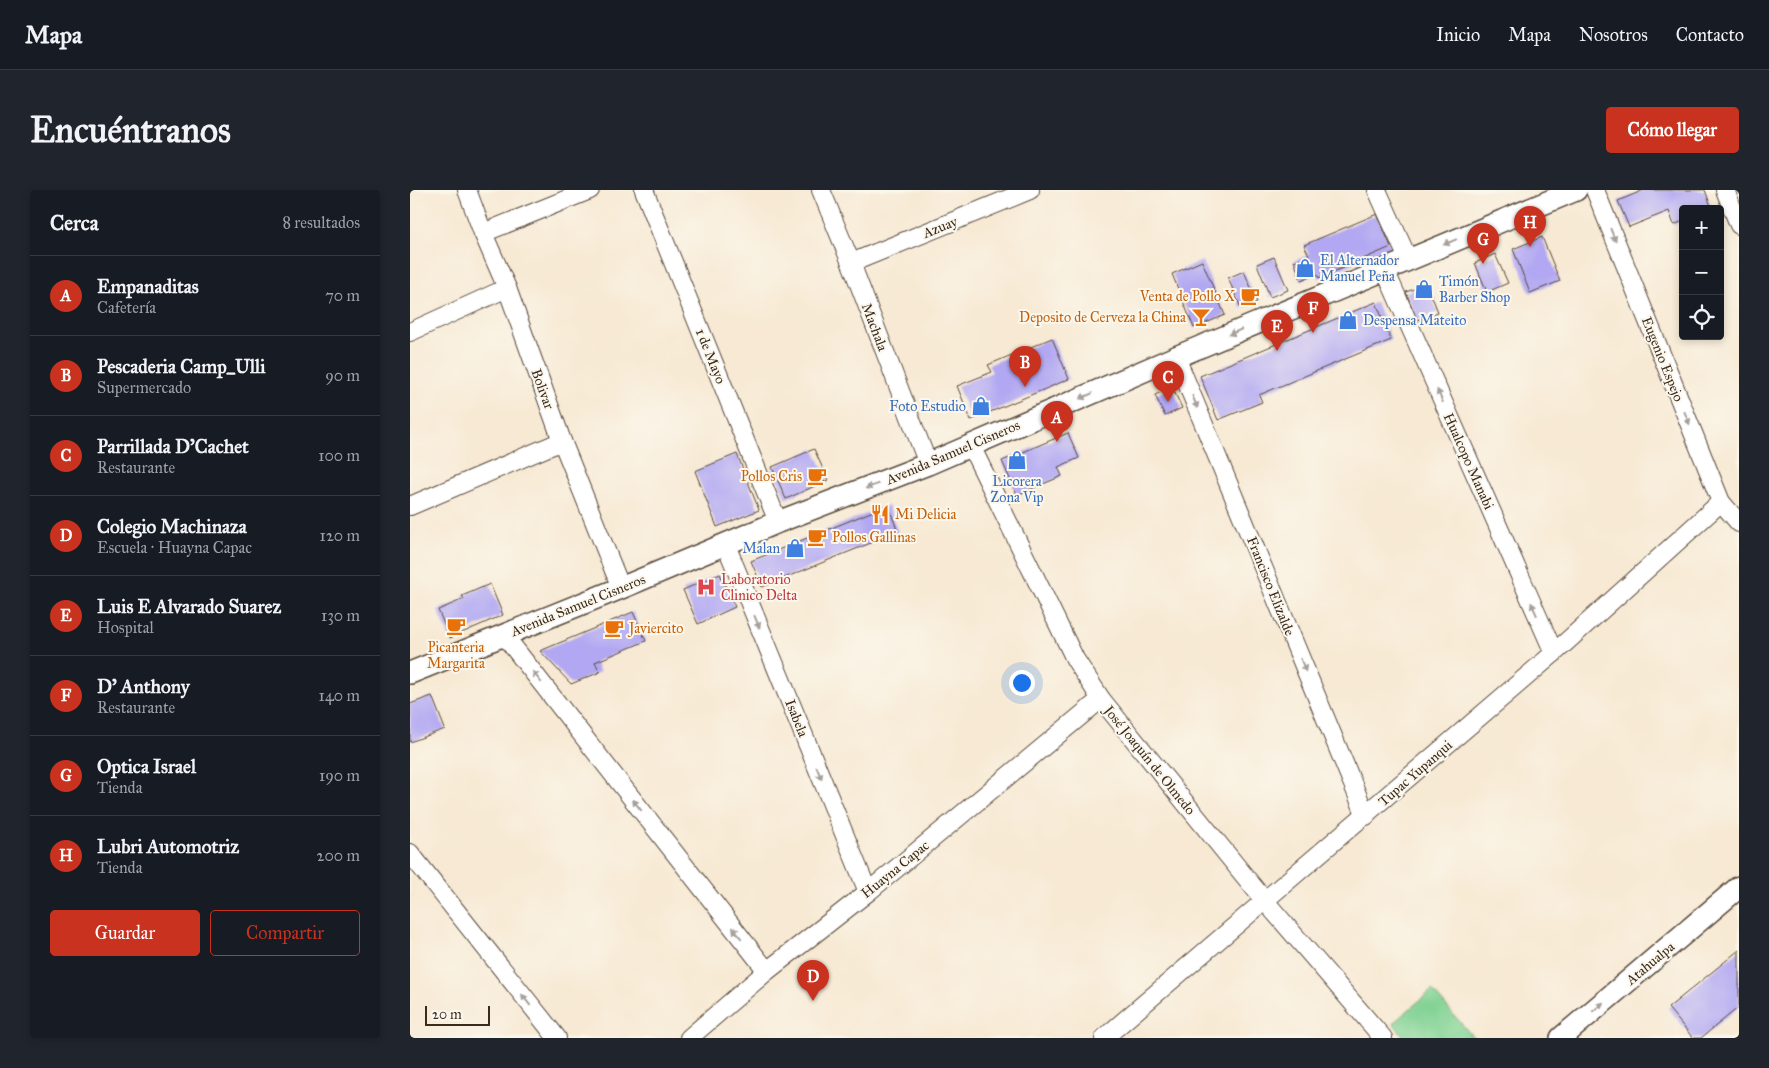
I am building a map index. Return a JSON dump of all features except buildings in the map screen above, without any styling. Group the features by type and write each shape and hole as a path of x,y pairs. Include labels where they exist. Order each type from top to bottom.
{"street":[{"name":"Bolivar","path":"467,190 507,288 562,441 622,588"},
{"path":"483,232 590,190"},
{"name":"1 de Mayo","path":"644,190 778,522"},
{"name":"Machala","path":"821,190 928,464"},
{"name":"Azuay","path":"851,263 1030,190"},
{"path":"1377,190 1408,259"},
{"name":"Avenida Samuel Cisneros","path":"410,672 622,588 778,522 971,446 1176,357 1385,270 1546,195 1576,190"},
{"name":"Eugenio Espejo","path":"1595,190 1720,502 1739,523"},
{"path":"1725,190 1739,225"},
{"name":"Hualcopo Manabi","path":"1385,270 1554,653"},
{"path":"410,332 507,288"},
{"name":"Francisco Elizalde","path":"1176,357 1366,816"},
{"path":"410,506 562,441"},
{"name":"José Joaquín de Olmedo","path":"971,446 1075,659 1101,700 1264,900 1382,1038"},
{"name":"Tupac Yupanqui","path":"1104,1038 1264,900 1366,816 1554,653 1720,502"},
{"name":"Isabela","path":"726,545 868,892"},
{"path":"504,635 767,971"},
{"name":"Huayna Capac","path":"689,1038 767,971 868,892 1101,700"},
{"path":"410,853 557,1038"},
{"name":"Atahualpa","path":"1561,1038 1739,887"}],"green space":[{"path":"1432,990 1474,1038 1405,1038 1393,1023"}],"place":[{"name":"Lubri Automotriz","path":"1530,247"},
{"name":"Optica Israel","path":"1483,264"},
{"name":"El Alternador Manuel Peña","path":"1305,268"},
{"name":"Timón Barber Shop","path":"1424,289"},
{"name":"Venta de Pollo X","path":"1250,296"},
{"name":"Deposito de Cerveza la China","path":"1201,317"},
{"name":"Despensa Mateito","path":"1348,320"},
{"name":"D' Anthony","path":"1313,333"},
{"name":"Luis E Alvarado Suarez","path":"1277,351"},
{"name":"Pescaderia Camp_Ulli","path":"1025,387"},
{"name":"Parrillada D'Cachet","path":"1168,402"},
{"name":"Foto Estudio","path":"981,406"},
{"name":"Empanaditas","path":"1057,442"},
{"name":"Licorera Zona Vip","path":"1017,460"},
{"name":"Pollos Cris","path":"817,476"},
{"name":"Mi Delicia","path":"880,514"},
{"name":"Pollos Gallinas","path":"817,537"},
{"name":"Malan","path":"795,548"},
{"name":"Laboratorio Clinico Delta","path":"706,587"},
{"name":"Picanteria Margarita","path":"456,626"},
{"name":"Javiercito","path":"614,628"},
{"name":"Colegio Machinaza","path":"813,1001"}]}
